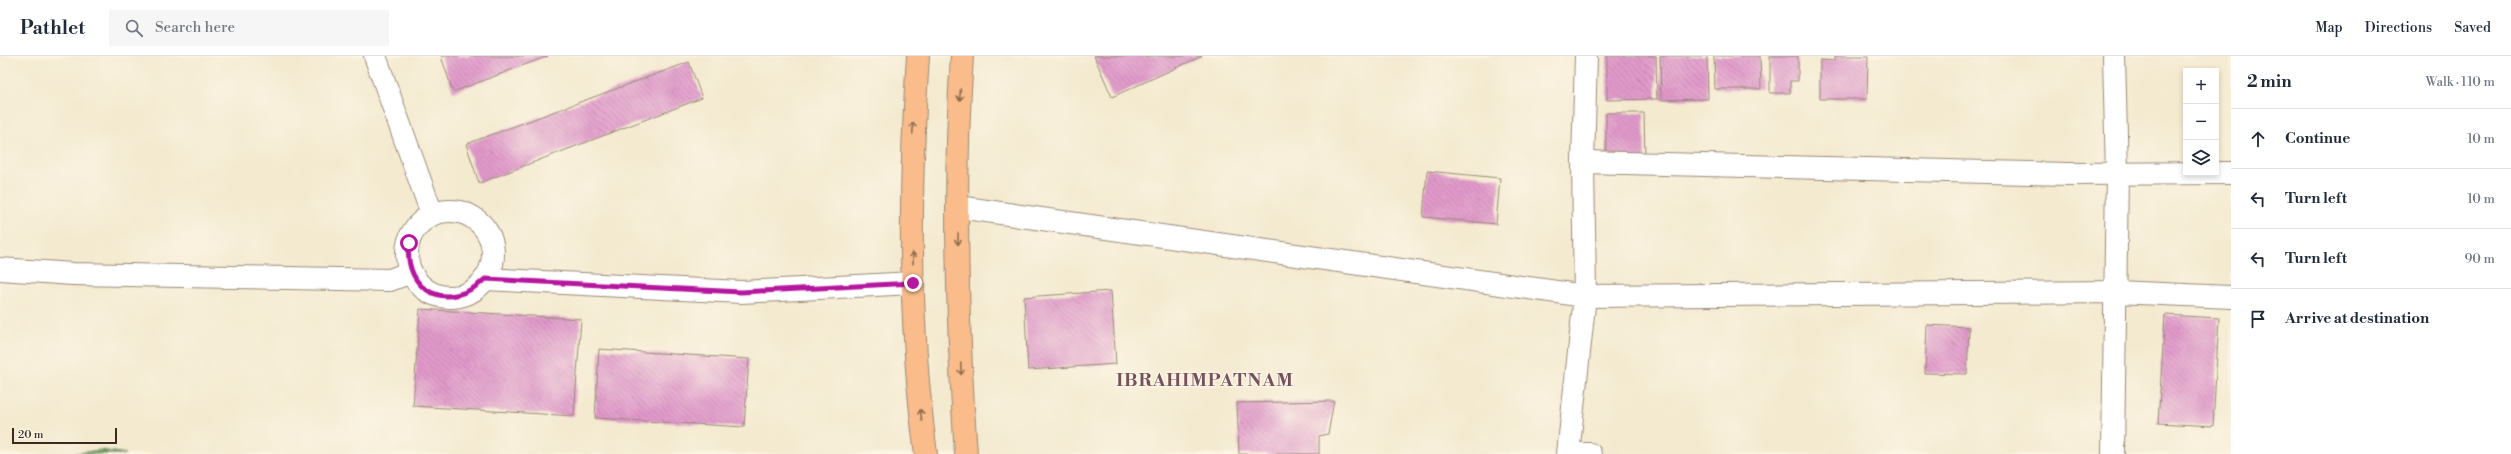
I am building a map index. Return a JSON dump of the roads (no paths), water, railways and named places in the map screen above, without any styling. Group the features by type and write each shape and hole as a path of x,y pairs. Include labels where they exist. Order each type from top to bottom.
{"highway":[{"path":"918,56 913,128 913,283 917,388 926,454"},
{"path":"962,56 957,130 957,282 966,454"}],"street":[{"path":"375,56 432,214"},
{"path":"1586,56 1583,162 1585,296 1568,454 1590,454"},
{"path":"2113,454 2117,174 2114,56"},
{"path":"1583,162 2117,174 2231,173"},
{"path":"958,207 1585,296 2116,292 2231,297"},
{"path":"454,212 469,215 481,224 489,236 493,251 491,266 485,279 474,289 460,296 446,297 431,293 419,284 411,272 407,257 409,243 415,229 432,214 454,212"},
{"path":"0,269 73,274 390,280 411,272"},
{"path":"485,279 741,292 913,283"}],"district":[{"name":"IBRAHIMPATNAM","path":"1205,380"}]}
